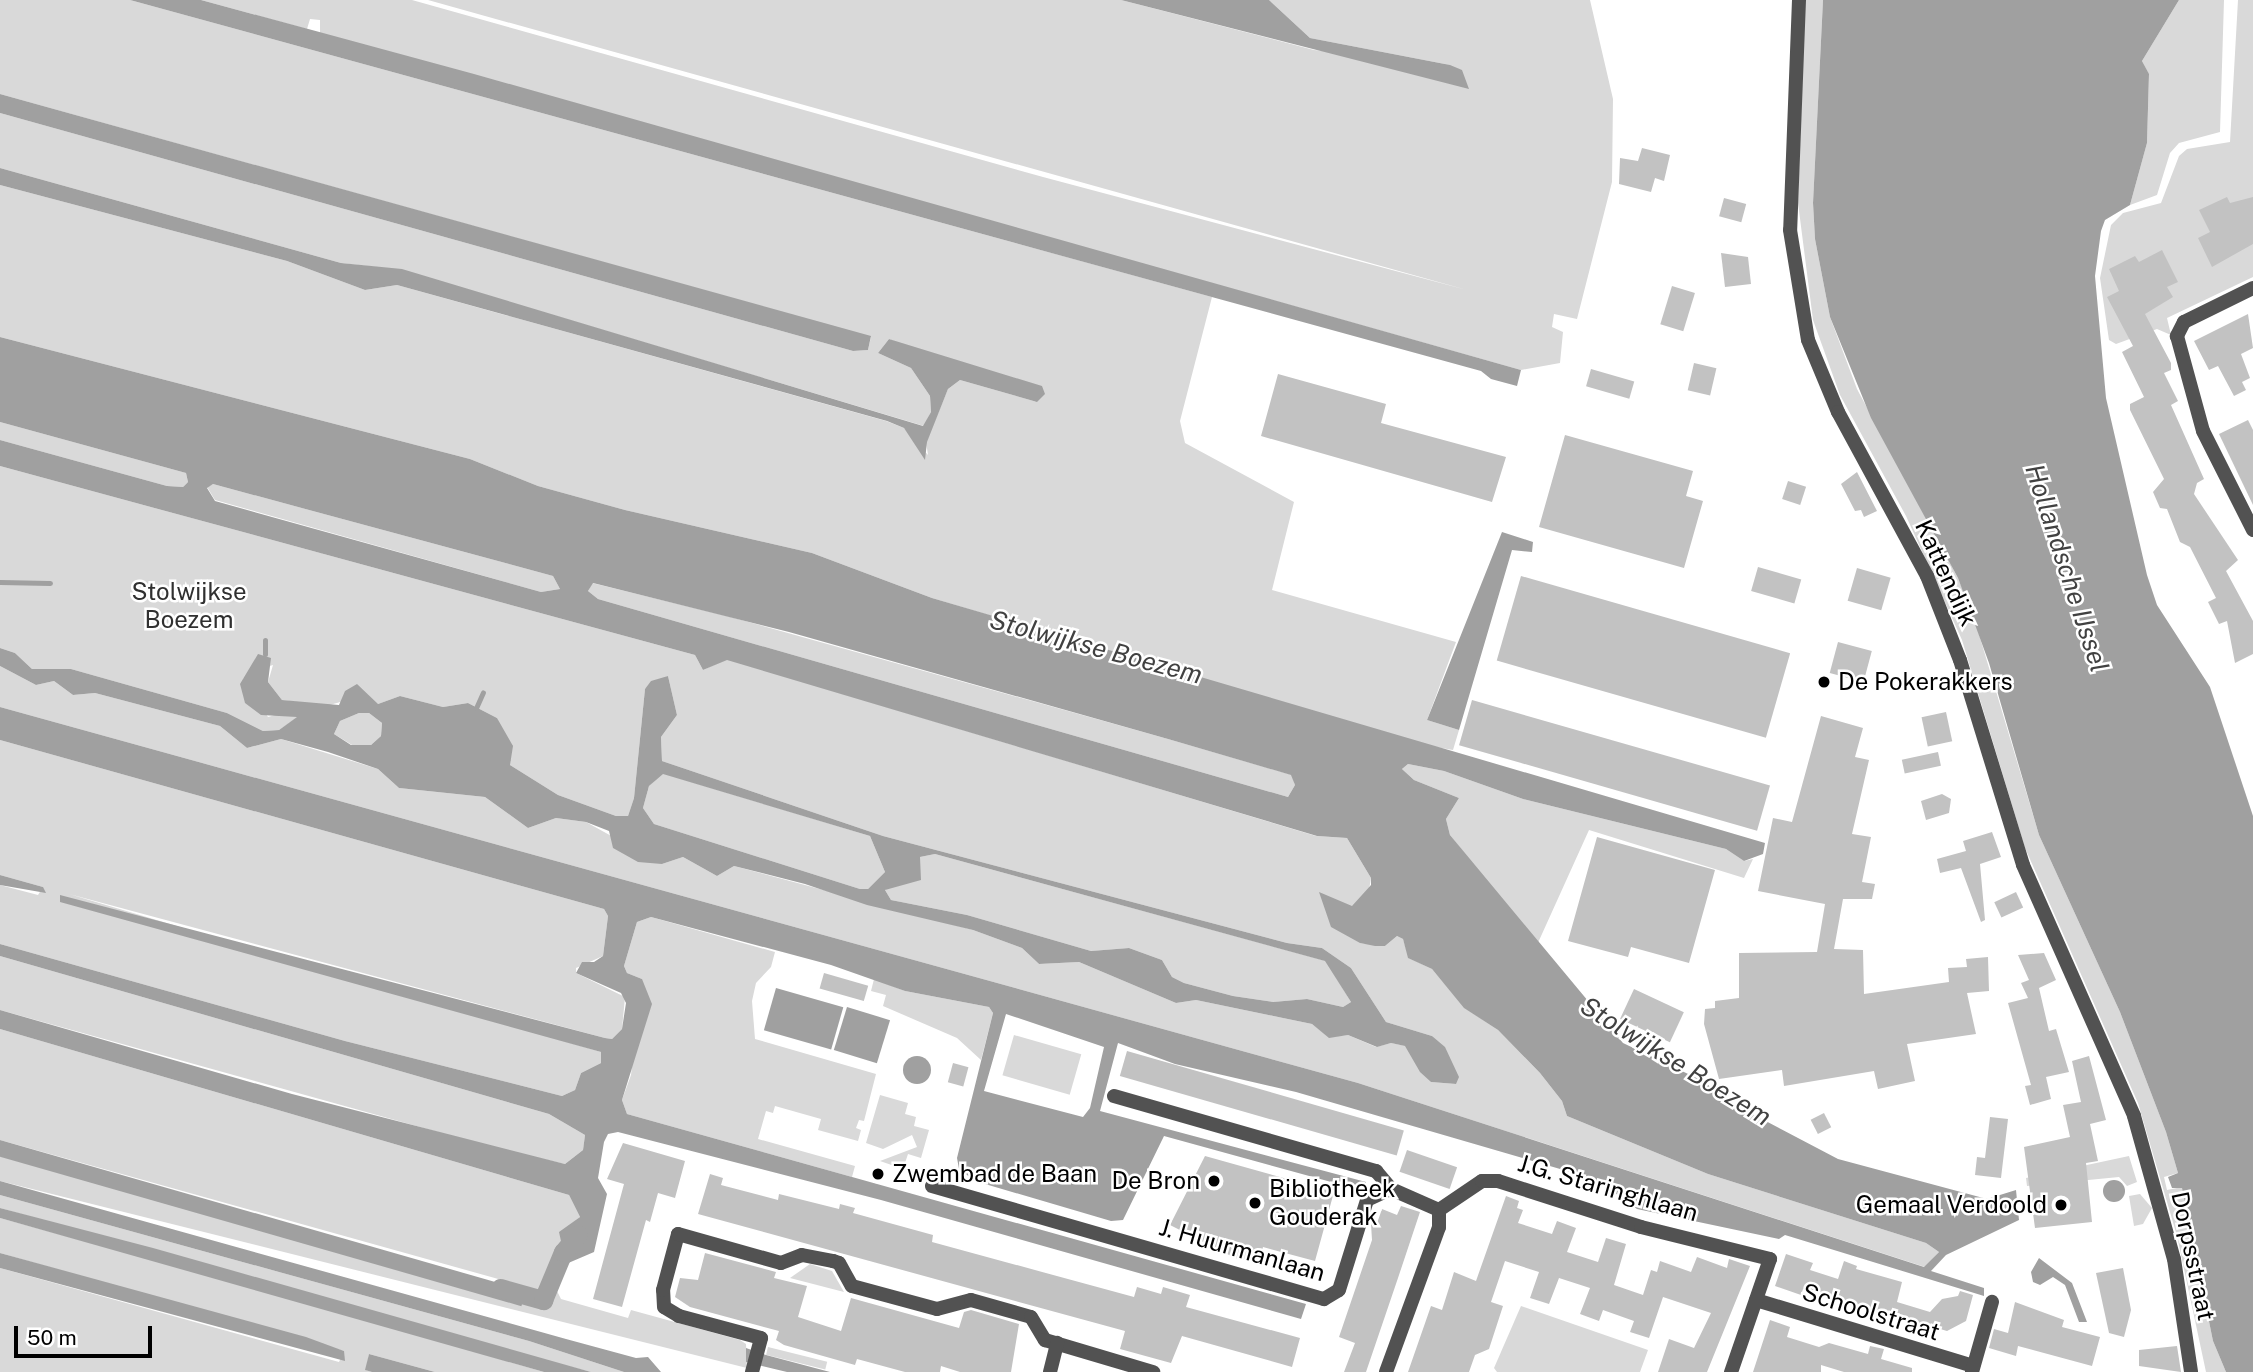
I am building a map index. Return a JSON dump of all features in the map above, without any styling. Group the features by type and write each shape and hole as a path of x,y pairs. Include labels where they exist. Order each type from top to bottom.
{"street":[{"name":"Kattendijk","path":"1799,0 1790,230 1808,340 1838,412 1927,576 1961,660 2023,865 2117,1073 2145,1152"},
{"path":"2253,288 2184,322 2177,336 2203,431 2253,530"},
{"path":"1114,1096 1376,1171 1391,1189 1439,1210 1439,1227 1386,1372"},
{"name":"Dorpsstraat","path":"2145,1152 2174,1259 2191,1372"},
{"name":"J.G. Staringhlaan","path":"1439,1210 1482,1181 1498,1181 1641,1227 1770,1259 1756,1300"},
{"name":"J. Huurmanlaan","path":"932,1186 1324,1299 1339,1290 1367,1200 1391,1189"},
{"path":"752,1372 761,1338 680,1315 664,1307 663,1290 678,1234 781,1264 802,1255 833,1261 839,1264 852,1286 937,1310 971,1300 1031,1317 1045,1339 1153,1372"},
{"path":"1731,1372 1756,1300"},
{"name":"Schoolstraat","path":"1756,1300 1972,1369"},
{"path":"1972,1369 1992,1301"},
{"path":"1050,1372 1057,1343"}],"green space":[{"path":"0,0 130,0 1212,297 1180,421 1185,443 1294,502 1272,590 1456,642 1427,720 1459,730 1453,750 1419,744 932,598 812,553 625,510 538,486 470,459 0,337 0,185 287,261 365,290 397,285 886,421 904,428 928,455 926,442 948,389 960,380 1037,402 889,339 878,353 911,368 930,396 931,412 924,426 402,270 341,263 0,168 0,113 853,351 868,350 871,337 0,94"},
{"path":"201,0 412,0 1043,177 1467,290 428,0 1121,0 1314,50 1450,65 1310,38 1269,0 1590,0 1613,99 1612,182 1577,319 1554,314 1552,327 1563,332 1560,363 1521,370 320,33 320,20 310,19 307,29"},
{"path":"1805,0 1823,0 1813,203 1815,239 1830,317 1857,389 1958,578 1975,621 2039,835 2120,1012 2166,1132 2178,1173 2164,1177 2167,1190 2182,1187 2213,1341 2226,1372 2206,1372 2177,1236 2138,1103 2025,848 1962,640 1906,516 1840,395 1813,320 1798,203"},
{"path":"2179,0 2224,0 2220,132 2179,143 2170,153 2157,195 2130,205 2147,143 2149,75 2142,61"},
{"path":"2238,0 2253,0 2253,277 2167,318 2171,335 2157,329 2116,344 2109,340 2100,278 2111,225 2123,213 2161,203 2179,156 2187,149 2230,142"},
{"path":"0,422 186,473 188,482 183,487 167,486 0,440"},
{"name":"Stolwijkse Boezem","path":"0,466 695,655 703,670 727,659 1316,836 1347,838 1371,878 1360,943 1385,946 1397,936 1403,939 1409,958 1432,969 1465,1008 1498,1030 1540,1073 1562,1101 1567,1116 1708,1174 1926,1243 1939,1252 1925,1267 1358,1083 0,707 0,666 36,685 54,681 73,695 95,693 220,726 247,748 281,739 378,769 399,788 485,797 528,828 556,818 586,822 662,864 683,857 717,876 734,866 973,930 1022,948 1039,964 1079,962 1176,1003 1196,1000 1312,1024 1329,1037 1348,1035 1376,1047 1391,1043 1406,1046 1431,1082 1456,1084 1432,1036 1386,1022 1351,968 1322,948 1287,943 883,836 662,761 661,737 677,715 668,676 645,689 634,798 628,816 616,816 558,795 510,765 497,718 468,703 443,707 400,696 378,704 344,701 326,706 282,700 268,682 273,665 250,672 243,679 268,717 283,713 298,717 279,730 263,731 227,713 71,669 32,669 15,653 0,648"},
{"path":"213,484 553,576 560,589 541,592 215,500 207,487"},
{"path":"592,583 727,616 1168,739 1292,775 1295,785 1288,797 598,599 588,591"},
{"path":"359,713 369,713 382,723 381,736 371,745 352,745 334,734 340,721"},
{"path":"0,740 604,909 608,916 603,956 576,968 576,973 625,997 622,1029 612,1039 605,1038 69,894 601,1052 601,1063 581,1073 575,1090 562,1096 345,1041 0,944 0,885 38,895 43,887 0,875"},
{"path":"1408,764 1444,771 1523,799 1726,849 1744,861 1753,859 1744,878 1589,830 1537,945 1450,835 1446,819 1459,798 1414,780 1402,769"},
{"path":"662,773 870,836 885,872 868,889 860,889 654,824 643,808 649,786"},
{"path":"935,854 1326,961 1351,1002 1343,1007 1307,999 1273,1002 1233,996 1184,983 1172,977 1162,960 1129,948 1091,951 967,915 891,900 885,890 919,866 920,857"},
{"path":"651,917 775,952 771,967 756,983 752,1001 755,1039 876,1074 864,1121 859,1120 856,1128 861,1130 858,1141 818,1130 821,1119 775,1106 773,1113 766,1111 758,1139 855,1166 852,1177 627,1114 622,1100 631,1075 642,979 627,973 624,966 637,922"},
{"path":"0,956 549,1114 585,1135 583,1150 565,1164 499,1149 0,1010"},
{"path":"874,979 905,991 989,1007 993,1013 981,1060 957,1038 883,1006 886,995 871,991"},
{"path":"0,1029 569,1195 580,1217 560,1233 566,1264 557,1291 561,1299 628,1318 631,1310 740,1340 746,1344 747,1368 0,1181 0,1156 523,1301 527,1287 0,1140"},
{"path":"1014,1035 1081,1054 1070,1095 1002,1075"},
{"path":"880,1095 908,1103 905,1114 916,1117 914,1126 929,1130 921,1158 908,1154 903,1169 880,1161 917,1147 912,1135 883,1149 866,1143"},
{"path":"2129,1156 2137,1182 2127,1186 2119,1177 2027,1186 2026,1178"},
{"path":"2140,1194 2152,1208 2143,1224 2134,1226 2129,1196"},
{"path":"0,1195 529,1341 624,1372 591,1372 517,1353 0,1208"},
{"path":"0,1218 287,1297 544,1372 435,1372 369,1354 366,1370 372,1372 0,1372 0,1268 339,1362 344,1351 0,1253"},
{"path":"810,1264 832,1271 844,1292 790,1278"},
{"path":"1521,1306 1648,1350 1640,1372 1497,1372 1494,1368"},
{"path":"768,1347 827,1362 825,1370 766,1355"}],"water":[{"path":"130,0 201,0 474,74 1521,370 1517,386 1491,379 1481,371"},
{"path":"1121,0 1269,0 1310,38 1450,65 1462,70 1469,89"},
{"name":"Hollandsche IJssel","path":"1823,0 2179,0 2142,61 2149,74 2147,143 2130,205 2105,220 2095,276 2106,398 2147,575 2157,605 2210,687 2253,816 2253,1372 2226,1372 2213,1341 2182,1188 2172,1188 2168,1177 2178,1173 2166,1132 2120,1012 2039,835 1989,663 1958,578 1871,418 1830,317 1815,239 1813,203"},
{"path":"0,94 871,336 868,350 853,351 0,113"},
{"path":"0,168 341,263 402,269 923,426 931,412 930,396 911,368 878,353 889,339 1042,386 1045,394 1037,402 960,380 948,389 927,442 925,460 904,428 887,421 397,285 365,290 287,261 0,185"},
{"name":"Stolwijkse Boezem","path":"0,337 470,459 538,486 625,510 812,553 932,598 1765,843 1763,854 1744,861 1726,849 1523,799 1444,771 1408,764 1402,769 1414,780 1459,798 1446,819 1450,835 1623,1043 1705,1082 1722,1098 1838,1159 1987,1199 2016,1190 2019,1220 1946,1255 1931,1271 1984,1288 1984,1296 1785,1235 1779,1239 1637,1209 1604,1185 1567,1171 1296,1092 1175,1064 1118,1043 1100,1111 1366,1182 1364,1191 1164,1136 1123,1220 1111,1221 975,1181 959,1169 957,1158 993,1013 989,1007 905,991 831,965 651,917 637,922 624,966 627,973 642,979 652,1004 622,1100 627,1114 1306,1304 1301,1319 881,1200 618,1132 608,1134 604,1142 598,1178 607,1194 594,1252 566,1264 559,1232 580,1217 569,1195 0,1029 0,1010 292,1094 565,1164 583,1150 585,1135 549,1114 0,956 0,944 345,1041 562,1096 575,1090 581,1073 601,1063 601,1052 60,902 60,895 612,1039 622,1029 626,1003 621,993 576,973 582,962 594,962 603,956 608,916 604,909 0,740 0,707 1358,1083 1924,1267 1939,1252 1926,1243 1708,1174 1567,1116 1562,1101 1540,1073 1498,1030 1464,1008 1432,969 1408,958 1403,939 1397,936 1385,946 1375,946 1360,943 1331,927 1319,892 1352,906 1371,885 1371,878 1347,838 1317,836 727,660 703,670 695,655 0,466 0,440 167,486 183,487 188,482 186,473 0,422","holes":["213,484 553,576 560,589 541,592 215,501 207,488","593,583 789,632 1291,775 1295,785 1288,797 598,599 588,591","1006,1014 1104,1047 1090,1108 1083,1117 984,1091"]},
{"path":"1502,532 1533,542 1532,552 1512,550 1459,730 1427,720"},
{"path":"0,648 15,653 32,669 71,669 227,713 263,731 279,730 297,717 261,715 245,703 240,684 258,654 271,658 268,682 282,700 339,705 345,691 357,684 378,704 400,696 443,707 468,703 497,718 513,746 510,765 558,795 616,816 628,816 634,798 645,689 651,681 668,676 677,715 661,737 662,761 883,836 1287,943 1322,948 1351,968 1386,1022 1432,1036 1445,1047 1459,1077 1456,1084 1431,1082 1420,1072 1405,1046 1391,1043 1377,1047 1348,1035 1329,1038 1312,1024 1196,1000 1176,1003 1079,962 1039,964 1022,948 973,930 867,905 805,884 734,866 717,876 683,857 662,864 638,862 613,848 609,831 586,822 556,818 528,828 485,797 399,788 378,769 281,739 247,748 220,726 95,693 73,695 54,681 36,685 0,666","holes":["359,713 369,713 382,723 381,736 371,745 351,745 334,734 340,721","663,774 870,836 885,872 868,889 860,889 654,824 643,808 649,786","935,854 1325,961 1351,1002 1343,1007 1307,999 1273,1002 1233,996 1184,983 1172,977 1162,960 1129,948 1091,951 967,915 891,900 885,890 921,880 920,857"]},
{"path":"0,875 43,887 46,893 0,885"},
{"path":"776,988 843,1007 831,1050 764,1030"},
{"path":"847,1007 890,1020 877,1063 834,1050"},
{"path":"917,1056 927,1060 931,1070 927,1080 917,1084 907,1080 903,1070 907,1060"},
{"path":"0,1140 526,1291 521,1306 0,1157"},
{"path":"2114,1180 2122,1183 2125,1191 2122,1199 2114,1202 2106,1199 2103,1191 2106,1183"},
{"path":"0,1181 566,1339 636,1358 648,1357 661,1372 624,1372 529,1341 0,1195"},
{"path":"0,1208 153,1248 591,1372 544,1372 0,1218"},
{"path":"0,1253 306,1337 344,1351 345,1361 0,1268"},
{"path":"2039,1258 2072,1283 2087,1322 2079,1322 2065,1285 2053,1277 2040,1285 2033,1282 2031,1272"},
{"path":"746,1348 830,1372 787,1372 746,1362"},
{"path":"369,1354 435,1372 372,1372 365,1370"}],"building":[{"path":"1642,148 1670,155 1664,181 1655,178 1651,192 1619,184 1620,158 1638,161"},
{"path":"2227,197 2230,203 2253,197 2253,244 2212,267 2198,238 2210,232 2199,210"},
{"path":"1724,198 1746,204 1741,222 1719,216"},
{"path":"2162,250 2178,282 2167,287 2173,297 2145,314 2171,363 2171,370 2164,373 2178,401 2171,405 2204,479 2197,483 2194,494 2238,560 2226,571 2253,621 2253,654 2235,663 2227,621 2219,624 2208,602 2216,598 2190,547 2180,542 2167,509 2160,508 2153,492 2164,479 2130,410 2130,404 2144,397 2122,352 2133,346 2107,297 2119,291 2109,269 2135,256 2139,262"},
{"path":"1721,253 1748,257 1751,284 1725,287"},
{"path":"1672,286 1695,293 1683,331 1660,324"},
{"path":"2248,314 2253,348 2241,354 2250,378 2242,382 2246,390 2234,396 2218,366 2209,370 2194,341"},
{"path":"1694,363 1716,368 1710,395 1688,390"},
{"path":"1591,369 1634,381 1629,399 1586,386"},
{"path":"1278,374 1386,404 1381,423 1506,457 1492,502 1261,436"},
{"path":"2248,420 2253,430 2253,505 2219,434"},
{"path":"1565,435 1693,471 1686,496 1703,501 1684,568 1539,527"},
{"path":"1857,472 1877,511 1864,517 1861,510 1855,511 1841,484"},
{"path":"1788,481 1806,487 1800,505 1782,499"},
{"path":"1758,567 1801,579 1794,603 1751,591"},
{"path":"1857,568 1891,578 1881,610 1848,601"},
{"path":"1521,576 1790,653 1766,738 1497,661"},
{"path":"1838,642 1872,651 1864,682 1830,673"},
{"path":"1472,700 1770,785 1757,831 1459,745"},
{"path":"1946,712 1952,741 1928,747 1922,717"},
{"path":"1821,716 1863,728 1855,757 1869,760 1852,834 1871,837 1862,882 1875,884 1872,899 1843,899 1834,949 1863,950 1864,994 1949,982 1948,968 1967,967 1966,959 1988,957 1989,991 1967,993 1976,1034 1907,1044 1915,1081 1878,1089 1874,1071 1784,1086 1782,1070 1719,1079 1704,1024 1705,1009 1715,1008 1715,1001 1739,998 1739,953 1817,952 1825,904 1758,891 1773,818 1792,822"},
{"path":"1938,752 1941,766 1905,773 1902,760"},
{"path":"1942,794 1951,799 1949,813 1926,820 1921,801"},
{"path":"1992,832 2001,857 1980,864 1985,920 1981,922 1961,868 1940,873 1937,859 1966,851 1963,841"},
{"path":"1597,837 1715,870 1689,963 1631,947 1628,957 1568,941"},
{"path":"2016,892 2023,907 2001,918 1994,902"},
{"path":"2044,953 2056,980 2039,988 2049,1031 2056,1029 2069,1072 2046,1077 2051,1099 2030,1105 2025,1086 2031,1085 2008,1003 2028,998 2021,983 2029,980 2018,955"},
{"path":"824,973 868,986 864,1001 820,988"},
{"path":"1634,989 1684,1012 1670,1042 1620,1019"},
{"path":"1127,1051 1404,1130 1397,1155 1120,1076"},
{"path":"2089,1056 2106,1120 2090,1124 2098,1161 2086,1163 2092,1222 2035,1228 2024,1147 2070,1137 2063,1105 2081,1102 2072,1061"},
{"path":"953,1063 968,1067 963,1086 948,1082"},
{"path":"1824,1113 1831,1127 1818,1134 1811,1120"},
{"path":"1990,1117 2008,1119 2001,1178 1975,1175 1977,1157 1985,1158"},
{"path":"623,1143 685,1161 675,1198 658,1193 650,1222 646,1220 622,1307 593,1299 624,1184 607,1179"},
{"path":"1407,1150 1457,1167 1450,1189 1400,1172"},
{"path":"1205,1156 1334,1192 1315,1261 1263,1247 1259,1261 1237,1259 1170,1225"},
{"path":"710,1174 723,1178 721,1185 778,1200 779,1194 839,1209 840,1204 855,1208 853,1213 933,1235 932,1242 1134,1297 1137,1287 1161,1294 1163,1287 1190,1295 1186,1307 1300,1338 1292,1367 1182,1336 1171,1363 1120,1349 1125,1331 698,1214"},
{"path":"1506,1196 1519,1201 1517,1208 1523,1210 1518,1223 1552,1234 1557,1221 1576,1228 1567,1252 1598,1262 1606,1238 1626,1244 1614,1285 1643,1295 1651,1270 1657,1272 1660,1261 1691,1272 1697,1257 1727,1268 1729,1259 1750,1266 1707,1372 1658,1372 1669,1339 1694,1348 1711,1313 1663,1297 1649,1338 1630,1332 1634,1321 1603,1310 1599,1321 1580,1314 1590,1288 1559,1278 1549,1304 1530,1298 1539,1272 1505,1261 1491,1302 1503,1306 1489,1349 1475,1355 1469,1372 1408,1372 1431,1306 1442,1310 1454,1272 1476,1281"},
{"path":"1401,1206 1420,1212 1366,1372 1344,1372 1355,1343 1339,1337 1372,1240 1371,1224 1376,1226 1382,1209 1397,1215"},
{"path":"705,1253 776,1272 774,1278 807,1286 798,1317 841,1331 851,1298 959,1328 964,1312 971,1310 1019,1324 1011,1372 960,1372 941,1366 940,1372 905,1372 857,1359 855,1365 784,1345 776,1340 779,1331 690,1307 675,1297 680,1278 698,1280"},
{"path":"1786,1254 1813,1263 1810,1270 1838,1279 1844,1261 1857,1266 1856,1269 1902,1282 1897,1302 1930,1312 1942,1299 1958,1296 1960,1291 1973,1295 1966,1321 1947,1331 1803,1289 1801,1295 1775,1286"},
{"path":"2123,1268 2131,1310 2124,1337 2109,1333 2096,1273"},
{"path":"2015,1302 2064,1320 2062,1327 2100,1337 2092,1366 2018,1346 2016,1356 1989,1348 1994,1329 2008,1333"},
{"path":"1770,1320 1790,1327 1787,1337 1819,1347 1829,1343 1868,1354 1870,1346 1884,1349 1881,1359 1912,1368 1912,1372 1844,1372 1821,1365 1821,1372 1753,1372"},
{"path":"2177,1346 2181,1372 2139,1366 2139,1350"}],"waterway":[{"path":"0,582 50,583"},
{"path":"265,640 265,654"},
{"path":"476,708 483,692"},
{"path":"500,1288 543,1300 563,1252 578,1234"}],"place":[{"name":"De Pokerakkers","path":"1824,682"},
{"name":"Zwembad de Baan","path":"878,1174"},
{"name":"De Bron","path":"1214,1181"},
{"name":"Bibliotheek Gouderak","path":"1255,1203"},
{"name":"Gemaal Verdoold","path":"2061,1205"}]}
